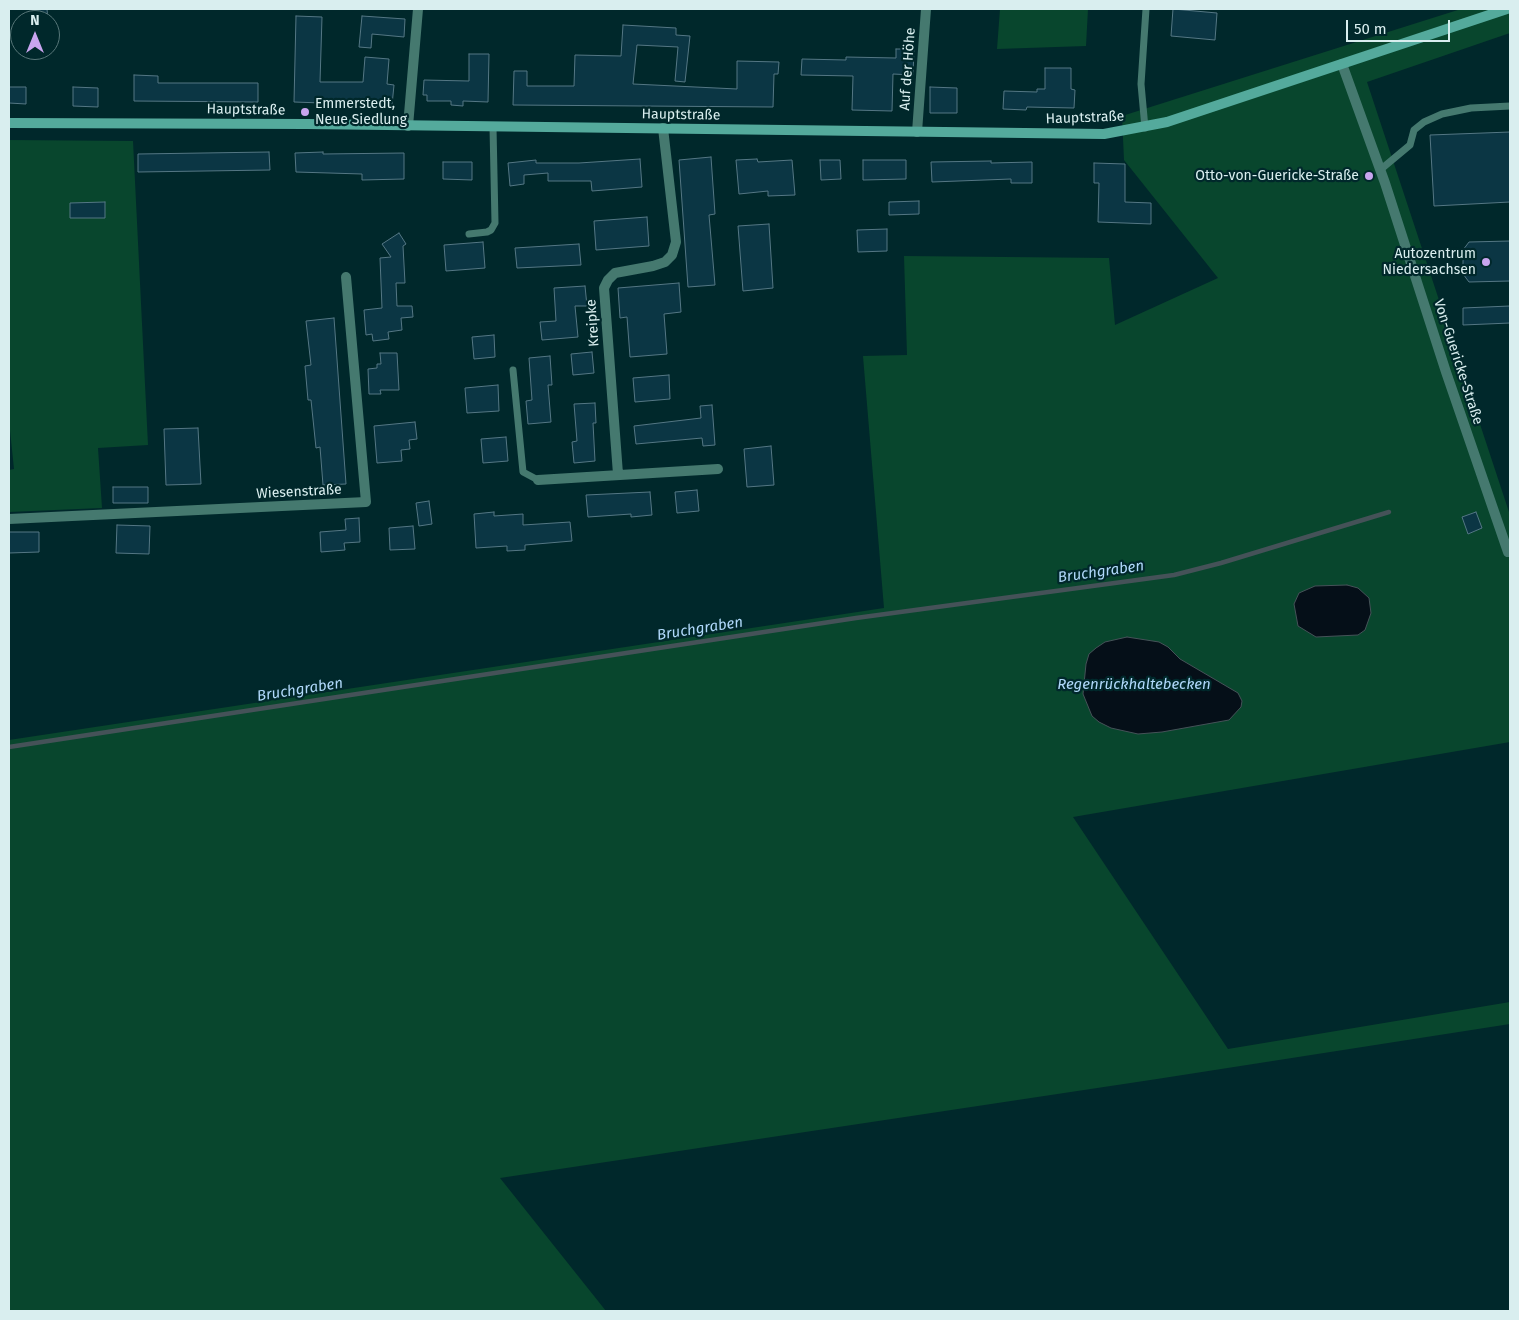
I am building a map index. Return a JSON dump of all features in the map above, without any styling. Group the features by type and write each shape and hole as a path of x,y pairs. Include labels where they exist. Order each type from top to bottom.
{"main road":[{"name":"Hauptstraße","path":"9,123 172,122 1104,134 1145,128 1507,9"}],"street":[{"path":"408,126 418,9"},
{"name":"Auf der Höhe","path":"917,132 926,9"},
{"name":"Von-Guericke-Straße","path":"1342,64 1380,170 1446,372 1508,552 1510,552"},
{"name":"Kreipke","path":"618,474 604,288 608,280 615,273 653,266 665,262 672,255 676,242 664,128"},
{"name":"Wiesenstraße","path":"9,519 366,502 346,277"},
{"path":"538,480 718,469"}],"lane":[{"path":"1145,128 1141,84 1146,9"},
{"path":"1380,170 1410,145 1414,130 1424,122 1442,114 1471,108 1510,106"},
{"path":"469,234 488,232 495,223 493,127"},
{"path":"512,370 523,472 538,480"}],"green space":[{"path":"1000,9 1088,9 1086,46 997,49"},
{"path":"1461,9 1510,9 1510,33 1367,82 1510,515 1510,742 1073,817 1228,1049 1510,1002 1510,1024 500,1178 606,1311 9,1311 9,740 884,608 863,356 907,355 904,256 1109,258 1115,325 1218,278 1124,160 1122,116"},
{"path":"9,140 133,141 148,445 98,448 102,508 9,512 9,470 14,469 9,421"}],"water":[{"path":"1347,585 1358,588 1369,598 1371,613 1365,630 1358,635 1316,637 1298,626 1294,604 1299,593 1315,586"},
{"name":"Regenrückhaltebecken","path":"1127,637 1159,642 1168,647 1180,659 1238,693 1242,701 1241,707 1229,720 1162,732 1138,734 1111,728 1099,722 1092,716 1083,694 1089,654 1105,642"}],"building":[{"path":"1173,9 1217,13 1215,40 1171,36"},
{"path":"296,16 322,17 320,82 363,82 365,57 389,59 387,84 394,85 392,105 350,102 350,104 294,102"},
{"path":"362,16 405,19 404,37 372,34 371,48 359,47"},
{"path":"623,25 676,28 676,35 690,36 685,82 675,81 678,47 637,45 633,84 737,89 737,61 779,62 778,74 774,74 773,107 513,105 514,71 527,71 527,86 574,86 575,55 621,56"},
{"path":"896,49 914,49 913,75 893,74 892,111 852,110 853,76 801,75 802,59 846,60 846,57 896,58"},
{"path":"469,54 489,54 488,102 463,101 463,106 451,105 451,101 427,101 427,95 423,95 424,80 469,81"},
{"path":"1045,68 1071,68 1071,89 1075,90 1074,108 1027,107 1026,110 1003,109 1004,91 1037,92 1037,89 1045,89"},
{"path":"134,75 158,76 158,83 258,83 258,102 134,101"},
{"path":"9,87 26,87 26,104 9,103"},
{"path":"73,87 98,88 98,107 73,106"},
{"path":"930,87 957,88 957,113 930,113"},
{"path":"1510,132 1510,202 1434,206 1430,135"},
{"path":"269,152 270,170 138,172 138,154"},
{"path":"323,152 323,154 404,153 404,179 362,180 362,174 296,172 295,153"},
{"path":"711,157 715,214 709,215 715,285 688,287 679,160"},
{"path":"640,159 642,187 592,191 591,181 548,181 548,173 524,175 524,184 510,186 508,163 536,160 536,163 579,163"},
{"path":"757,159 758,162 792,160 795,195 768,196 768,191 739,194 736,160"},
{"path":"820,160 840,160 841,179 821,180"},
{"path":"863,160 906,160 906,179 863,180"},
{"path":"991,161 991,163 1032,162 1032,183 1011,183 1011,179 932,182 931,162"},
{"path":"443,162 472,162 472,180 443,179"},
{"path":"1094,163 1125,164 1125,202 1151,203 1151,224 1098,222 1099,183 1094,183"},
{"path":"919,201 919,214 889,215 889,202"},
{"path":"105,202 105,218 70,218 70,203"},
{"path":"647,217 649,246 596,250 594,221"},
{"path":"769,224 773,288 743,291 738,226"},
{"path":"887,229 887,251 858,252 857,230"},
{"path":"399,233 406,244 403,246 405,283 396,283 397,306 412,306 413,317 401,318 402,330 388,332 389,339 373,341 372,334 366,335 364,310 382,308 380,258 391,257 382,244"},
{"name":"Autozentrum Niedersachsen","path":"1510,241 1510,281 1469,282 1463,274 1463,250 1469,242"},
{"path":"483,242 485,268 446,271 444,245"},
{"path":"579,244 581,265 517,268 515,248"},
{"path":"679,283 681,312 664,314 667,354 630,357 627,317 620,318 618,288"},
{"path":"585,286 587,306 575,306 578,337 542,340 540,322 556,321 554,288"},
{"path":"1510,306 1510,323 1463,325 1463,308"},
{"path":"334,318 346,484 323,485 320,447 316,448 311,400 308,400 305,366 311,365 306,321"},
{"path":"494,335 495,357 474,359 472,337"},
{"path":"592,352 594,373 573,375 571,354"},
{"path":"380,353 397,353 399,390 380,390 381,394 369,394 368,369 377,368 377,364 381,364"},
{"path":"550,356 552,385 548,385 551,422 528,424 526,401 532,400 529,358"},
{"path":"669,375 670,399 635,402 633,378"},
{"path":"498,385 499,411 467,413 465,388"},
{"path":"595,403 596,423 593,423 595,461 574,463 572,442 577,441 574,404"},
{"path":"712,405 715,445 703,446 702,438 636,444 634,426 701,418 700,406"},
{"path":"415,422 417,439 409,440 410,449 401,450 402,461 377,463 374,426"},
{"path":"198,428 201,484 166,485 164,429"},
{"path":"506,437 508,461 483,463 481,439"},
{"path":"771,446 774,485 747,487 744,449"},
{"path":"113,487 148,487 148,503 113,503"},
{"path":"697,490 699,511 677,513 675,492"},
{"path":"650,492 652,515 631,517 631,514 588,517 586,495"},
{"path":"429,501 432,524 419,526 416,503"},
{"path":"494,512 494,516 523,514 523,525 570,522 572,541 525,545 525,550 507,551 507,546 476,548 474,514"},
{"path":"1476,512 1482,528 1468,534 1462,517"},
{"path":"359,518 360,542 344,543 345,550 321,552 320,532 346,530 345,519"},
{"path":"117,525 150,526 149,554 116,553"},
{"path":"413,526 415,549 390,550 389,528"},
{"path":"9,532 39,532 39,552 9,553"}],"waterway":[{"name":"Bruchgraben","path":"9,747 856,618 1174,575 1221,563 1389,512"}],"place":[{"name":"Emmerstedt, Neue Siedlung","path":"305,112"},
{"name":"Otto-von-Guericke-Straße","path":"1369,176"},
{"name":"Autozentrum Niedersachsen","path":"1486,262"}]}
